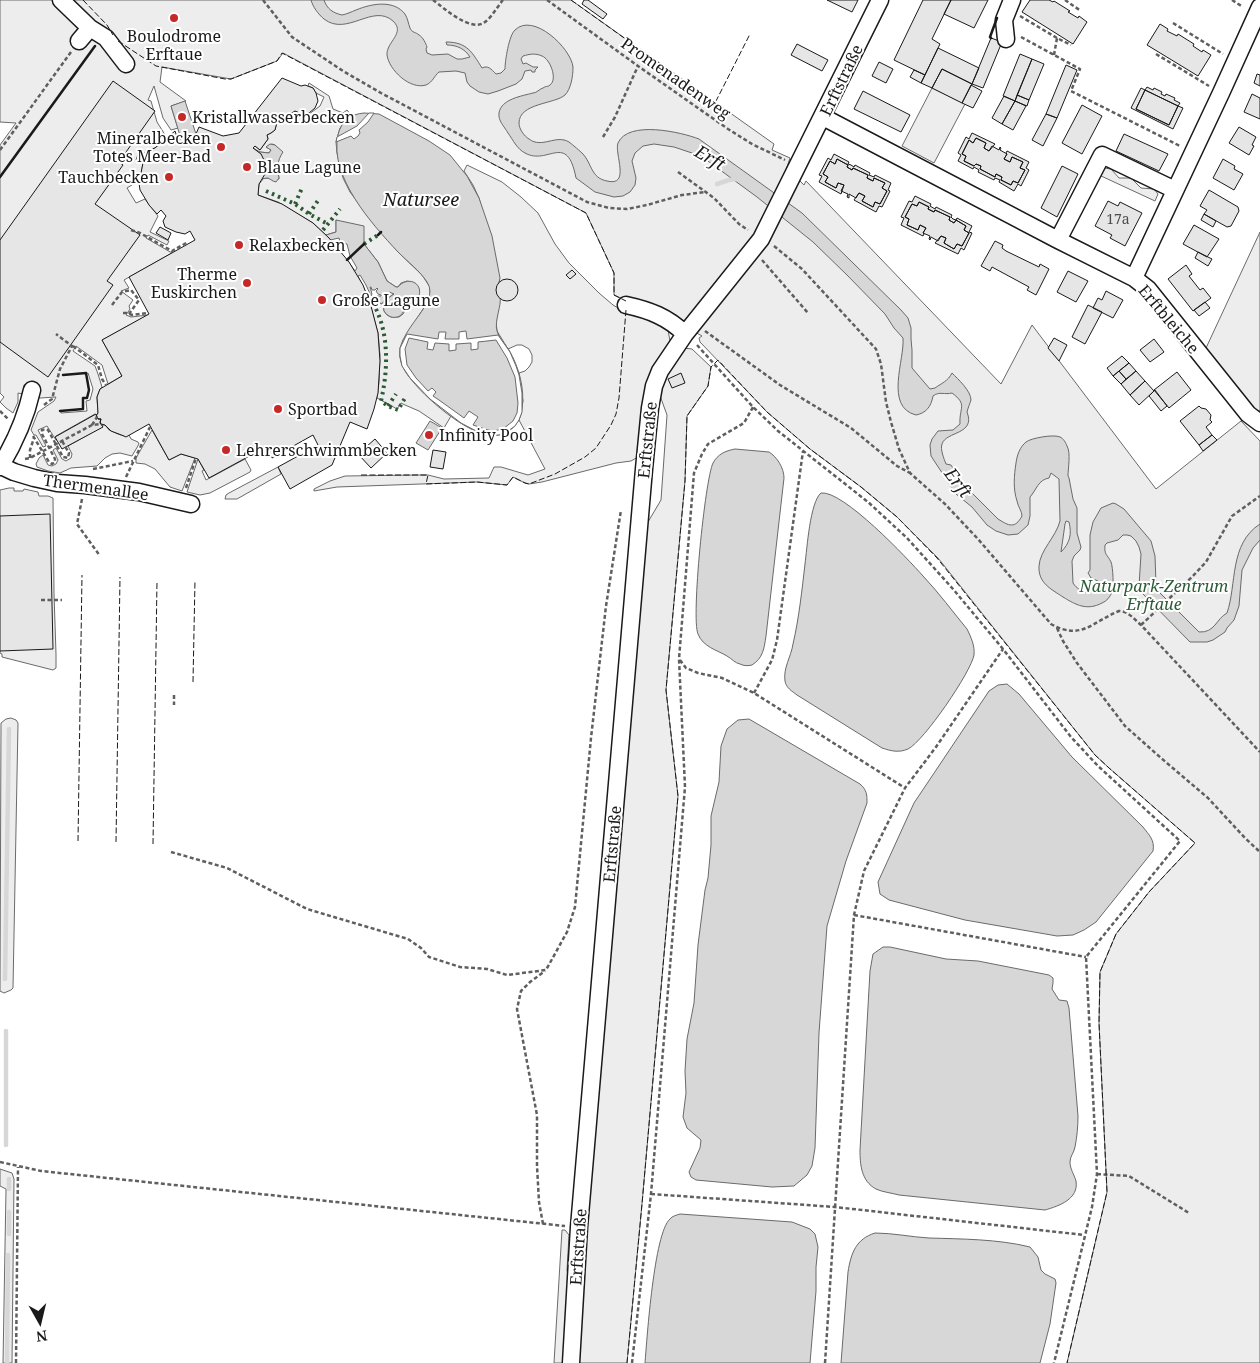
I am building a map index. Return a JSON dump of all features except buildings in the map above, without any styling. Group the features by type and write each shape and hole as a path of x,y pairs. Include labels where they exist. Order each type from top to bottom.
{"street":[{"path":"61,0 90,28 106,38 126,64"},
{"name":"Erftstraße","path":"570,1363 579,1227 642,488 654,386 660,370 689,329 760,240 880,0"},
{"path":"1005,33 1004,20 1010,5"},
{"path":"1134,278 1260,7"},
{"path":"79,41 90,28"},
{"name":"Erftbleiche","path":"823,117 1134,278 1148,289 1248,414 1260,423"},
{"path":"1058,240 1102,155 1175,190"},
{"path":"626,306 647,310 689,329"},
{"path":"0,467 20,426 32,390"},
{"name":"Thermenallee","path":"0,467 21,475 57,483 87,477 139,492 186,502"}],"path":[{"path":"263,0 292,37 300,44 381,93 586,202 609,208 627,209 682,195 706,192"},
{"path":"433,0 465,22 478,25 483,24 488,19 503,0"},
{"name":"Promenadenweg","path":"547,0 638,66 795,171"},
{"path":"1065,0 1081,11"},
{"path":"1010,5 1071,45"},
{"path":"1173,23 1235,62"},
{"path":"1005,33 1080,69 1071,91 1193,152"},
{"path":"1054,55 1058,38"},
{"path":"0,150 79,41"},
{"path":"1156,54 1221,93"},
{"path":"603,137 615,117 638,66"},
{"path":"678,172 714,198 739,224 760,240 774,246 802,269 876,348 881,364 886,402 899,449 910,473"},
{"path":"131,230 172,251 188,242"},
{"path":"760,240 808,313"},
{"path":"112,305 122,292 131,290 139,300 130,314"},
{"path":"123,313 132,315 148,312"},
{"path":"689,329 753,407 778,431 868,502 906,538 953,589 1003,649 1071,737 1098,766 1180,841 1086,957 1097,1174 1092,1206 1054,1363"},
{"path":"689,329 712,336 780,385 851,428 897,466 910,473 945,504 978,539 1051,624 1069,631 1076,631 1084,629 1115,613 1122,611 1131,615 1142,624 1260,752"},
{"path":"56,334 98,365 106,385"},
{"path":"42,407 52,399 60,369 72,346"},
{"path":"632,1363 651,1194 685,787 679,659 694,473 708,444 744,423 753,407"},
{"path":"92,425 97,417"},
{"path":"35,456 92,425 100,424"},
{"path":"20,426 30,432 49,462 53,463 55,459 42,434 44,430 48,430 63,457 68,458 69,453 62,441"},
{"path":"100,556 77,524 87,477 98,469 133,461 150,427"},
{"path":"30,458 30,450 34,438"},
{"path":"754,693 772,660 777,640 803,451"},
{"path":"21,456 24,463"},
{"path":"186,502 196,458"},
{"path":"1142,624 1206,562 1232,516 1260,496"},
{"path":"543,1224 537,1166 537,1115 517,1009 521,991 546,970 567,932 575,907 591,738 605,615 620,510"},
{"path":"41,600 62,600"},
{"path":"1057,627 1077,663 1125,726 1208,798 1260,852"},
{"path":"825,1363 854,916 864,871 905,788 936,747 1003,649"},
{"path":"679,659 686,668 698,673 722,678 754,693 905,788"},
{"path":"174,695 174,705"},
{"path":"171,852 227,868 307,909 408,939 421,948 429,957 460,967 487,969 507,975 546,970"},
{"path":"854,916 1086,957"},
{"path":"0,1162 41,1172 579,1227"},
{"path":"16,1363 18,1167"},
{"path":"1097,1174 1129,1176 1189,1213"},
{"path":"651,1194 836,1208 1084,1235"}],"shaded area":[{"path":"0,0 54,0 85,29 77,40 82,43 85,37 94,34 101,38 107,48 115,42 66,0 571,0 774,144 772,150 790,158 785,173 799,180 804,185 806,181 1001,384 1032,325 1156,489 1241,421 1260,441 1260,1363 1067,1363 1107,1192 1099,1023 1100,972 1116,934 1149,892 1195,843 1095,755 938,558 897,517 810,449 767,412 700,342 699,338 702,336 662,313 614,295 614,273 586,213 283,53 277,61 231,79 162,67 160,82 186,101 171,106 178,128 171,130 163,118 154,86 148,100 151,101 157,122 167,138 155,148 145,153 139,151 136,160 143,163 140,180 127,188 136,203 145,199 158,216 150,232 169,241 167,245 148,235 146,238 172,253 124,280 129,288 121,291 133,300 126,315 131,317 148,315 102,340 122,376 108,384 102,365 76,346 73,351 95,366 98,374 102,387 97,397 98,413 97,416 95,414 56,436 57,440 47,426 38,430 46,446 43,447 31,430 38,412 54,401 56,397 40,398 18,393 18,402 13,413 0,402 4,397 0,393 0,145 16,123 0,122","holes":["88,373 93,389 90,400 86,401 87,411 61,413 61,411 83,409 83,398 87,398 89,390 86,374"]},
{"path":"309,83 329,96 333,109 343,113 347,110 351,115 340,128 336,142 343,178 350,192 398,252 422,275 430,287 429,300 403,340 400,356 410,378 451,416 444,428 419,411 401,403 397,409 377,398 380,355 378,333 370,304 375,300 382,304 389,291 394,294 384,302 384,311 391,317 399,317 408,305 418,298 417,285 407,281 396,287 387,281 378,262 364,244 336,220 336,232 326,235 313,223 278,202 258,195 259,184 264,178 279,179 277,164 279,157 278,148 275,145 272,144 266,147 271,150 269,153 260,152 253,148 255,146 260,150 268,139 267,135 275,130 277,122 295,111 302,114 305,113 305,117 320,106 324,97 308,86"},
{"path":"932,88 965,104 934,163 902,146"},
{"path":"467,165 502,182 538,213 555,244 569,263 613,305 625,312 663,325 668,330 670,341 638,457 631,461 529,484 513,477 507,485 477,482 337,487 314,491 314,489 330,481 345,476 428,475 444,479 489,478 494,467 501,467 528,475 545,469 519,420 523,401 519,373 529,367 532,362 532,355 529,349 522,345 508,349 497,331 496,321 500,298 497,294 497,289 500,283 479,198 464,171"},
{"path":"1104,168 1111,169 1119,178 1131,178 1141,188 1154,189 1158,194 1155,201 1099,175"},
{"path":"1260,232 1260,411 1253,409 1206,348"},
{"path":"683,348 692,349 711,367 708,386 687,416 685,481 666,690 678,796 627,1363 577,1363 588,1195 645,527 661,500 667,415 659,393 659,387"},
{"path":"102,425 118,434 129,435 131,439 138,442 139,444 132,456 120,453 112,454 97,466 71,468 60,473 37,467 36,464 39,458 43,455 48,465 56,464 58,460 53,450 56,448 62,459 66,461 71,458 72,454 68,446 102,427"},
{"path":"152,430 169,460 181,454 195,458 182,491 170,487 155,469 145,464 136,463 136,458"},
{"path":"198,459 204,470 202,471 206,480 245,459 251,470 210,493 200,495 187,492"},
{"path":"278,467 281,474 237,499 225,499 229,493"},
{"path":"14,488 14,491 23,491 24,489 38,492 39,496 53,498 56,668 53,670 2,657 0,653 0,490"},
{"path":"11,718 18,723 13,988 4,993 0,991 1,723"},
{"path":"0,1169 12,1173 14,1179 12,1363 3,1363 6,1189 0,1186"},
{"path":"562,1230 565,1230 569,1235 567,1270 570,1282 565,1363 554,1363"}],"water":[{"name":"Erft","path":"311,0 324,0 331,10 342,15 376,4 395,6 405,14 412,31 423,39 427,47 427,53 432,55 448,54 457,59 470,57 463,50 447,45 446,42 453,42 468,49 482,68 488,67 496,74 501,73 505,69 509,42 515,30 523,26 531,26 541,29 550,35 559,42 571,59 573,74 569,89 565,95 531,108 521,116 520,128 527,138 539,143 559,140 569,142 583,154 598,177 614,182 620,174 618,143 624,136 632,132 656,130 680,133 699,139 802,213 901,310 908,318 911,328 912,368 930,389 945,382 952,373 964,385 971,400 967,412 969,419 964,429 949,437 942,444 943,454 946,464 951,465 963,484 998,519 1014,525 1022,516 1014,482 1017,457 1024,444 1033,439 1048,436 1057,436 1063,439 1068,449 1068,476 1077,508 1077,533 1081,547 1072,561 1073,583 1080,590 1091,592 1097,586 1098,581 1091,578 1088,573 1090,570 1090,535 1093,522 1101,508 1113,503 1116,504 1124,509 1151,541 1155,556 1156,584 1159,592 1199,632 1204,632 1212,628 1227,613 1236,565 1243,542 1250,532 1260,524 1260,540 1253,548 1242,570 1239,606 1234,620 1225,632 1213,640 1190,642 1141,592 1139,586 1141,554 1136,541 1127,535 1123,535 1118,540 1105,545 1105,553 1112,565 1113,582 1112,592 1105,601 1091,607 1077,605 1050,588 1041,577 1039,566 1042,554 1060,521 1059,479 1051,473 1049,478 1038,485 1030,497 1028,525 1018,534 1008,535 996,531 987,525 972,507 956,494 931,456 930,445 938,431 953,430 960,424 962,407 957,397 952,393 938,394 933,396 931,403 923,413 916,415 906,410 901,403 898,393 903,338 885,314 813,242 757,197 701,156 674,147 654,144 643,146 635,153 632,161 636,178 635,185 630,192 623,196 614,197 595,192 576,178 572,164 567,156 562,153 533,156 525,153 515,144 499,119 501,108 508,101 549,86 552,82 553,74 545,58 535,54 523,56 521,59 523,64 526,63 533,67 538,67 535,72 531,70 525,71 522,79 516,84 488,94 479,92 470,86 465,73 456,71 439,72 426,85 413,85 401,78 392,67 387,55 389,46 397,34 396,25 393,21 385,16 377,16 351,23 333,24 322,17","holes":["1066,521 1069,522 1070,538 1061,552 1065,524"]},
{"name":"Kristallwasserbecken","path":"185,101 196,134 181,139 171,106"},
{"name":"Natursee","path":"364,113 379,114 429,141 450,155 467,176 479,198 492,236 500,278 497,291 500,300 496,327 501,339 513,357 522,386 523,401 521,415 512,429 507,432 499,435 488,435 478,432 454,419 430,399 411,380 405,371 400,358 401,345 428,301 430,292 427,282 421,274 398,252 365,214 346,183 340,167 337,151 339,130 347,119"},
{"name":"Blaue Lagune","path":"270,144 275,145 283,152 278,168 279,178 276,182 268,178 259,179 251,154 269,153 271,150 266,147"},
{"path":"336,220 364,226 364,244 378,262 387,281 398,287 410,281 419,287 418,298 407,306 400,316 391,317 384,311 384,303 394,294 389,292 382,304 375,300 377,296 381,296 376,291 378,289 372,290 370,287 371,296 360,275 358,276 368,297 350,306 333,272 348,261 355,271 357,268 350,256 347,244 340,242 339,238 330,240 326,235 336,232"},
{"name":"Infinity Pool","path":"430,421 442,428 428,450 416,443"},
{"path":"735,449 769,452 780,463 784,478 765,645 759,659 748,666 737,663 703,642 698,634 696,623 700,549 710,475 713,463 717,457"},
{"path":"821,493 831,495 844,502 890,541 915,567 967,629 974,648 971,664 956,690 925,733 905,750 895,751 882,748 797,695 786,683 785,672 799,614 810,526 814,506"},
{"path":"1007,684 1019,694 1072,757 1143,827 1153,844 1153,851 1096,922 1073,935 1057,936 965,920 889,900 880,894 878,882 914,803 989,691 998,685"},
{"path":"749,719 860,784 867,798 827,926 819,1033 815,1148 812,1166 807,1175 794,1186 772,1187 696,1180 691,1177 689,1172 700,1148 701,1140 687,1128 683,1117 686,1093 687,1039 694,1003 698,945 711,845 711,816 719,782 721,746 727,729 738,720"},
{"path":"883,947 946,959 978,961 1049,975 1053,978 1052,989 1059,1000 1067,1001 1069,1008 1078,1116 1076,1143 1070,1162 1076,1187 1074,1193 1067,1201 1045,1210 899,1195 878,1190 867,1182 862,1172 860,1150 870,971 873,954"},
{"path":"680,1214 792,1222 810,1229 815,1234 818,1247 810,1363 645,1363 652,1287 660,1244 664,1228 670,1219"},
{"path":"875,1233 992,1241 1030,1247 1038,1257 1041,1270 1055,1279 1056,1283 1050,1324 1040,1363 841,1363 848,1272 851,1259 859,1243"}],"pier":[{"path":"369,113 374,113 359,130 358,136 354,139 351,136 336,142 337,137 357,126"},
{"path":"466,331 467,339 498,335 510,352 519,375 522,393 522,412 515,426 505,433 488,435 461,423 430,399 410,378 402,366 400,348 407,334 438,339 439,332 446,332 445,339 459,339 459,332","holes":["409,338 428,342 427,349 433,350 435,343 449,344 449,351 456,350 456,344 471,343 471,350 478,349 478,342 496,340 507,358 515,377 518,403 517,413 513,421 503,429 488,430 473,425 478,417 469,411 464,418 433,396 436,392 432,388 428,391 407,365 405,349"]}],"waterway":[{"name":"Erft","path":"717,184 737,179"},
{"path":"5,979 9,729"},
{"path":"6,1031 6,1145"},
{"path":"9,1179 9,1189"},
{"path":"9,1212 9,1234"},
{"path":"7,1363 8,1255"}],"hedge":[{"path":"295,204 302,188"},
{"path":"266,191 295,204 328,224"},
{"path":"309,214 319,199"},
{"path":"323,230 340,209"},
{"path":"364,244 378,235"},
{"path":"376,309 383,331 386,354 385,378 381,401 398,410 405,398"},
{"path":"388,406 396,394"}],"fence":[{"path":"83,0 107,25 113,35"},
{"path":"571,0 715,103 750,34"},
{"path":"118,41 156,66 225,79 231,79 277,61 282,53 586,213 614,273 614,295 626,301"},
{"path":"361,475 428,475 426,484 477,482 507,485 513,477 529,484 555,474 585,457 596,448 616,414 626,310"},
{"path":"627,1363 678,796 666,690 685,481 687,416 708,386 711,367 718,360 767,412 810,449 897,517 937,558 1095,755 1195,843 1149,892 1116,934 1100,972 1099,1023 1107,1192 1067,1363"},
{"path":"78,841 82,575"},
{"path":"116,842 120,577"},
{"path":"193,682 195,580"},
{"path":"153,844 157,581"}],"wall":[{"path":"991,38 997,18"},
{"path":"0,177 95,46"},
{"path":"378,235 381,232"},
{"path":"347,260 364,244"},
{"path":"60,411 83,409 83,398 87,398 89,390 86,373 63,375"}],"place":[{"name":"Boulodrome Erftaue","path":"174,18"},
{"name":"Kristallwasserbecken","path":"182,117"},
{"name":"Mineralbecken Totes Meer-Bad","path":"221,147"},
{"name":"Blaue Lagune","path":"247,167"},
{"name":"Tauchbecken","path":"169,177"},
{"name":"Relaxbecken","path":"239,245"},
{"name":"Therme Euskirchen","path":"247,283"},
{"name":"Große Lagune","path":"322,300"},
{"name":"Sportbad","path":"278,409"},
{"name":"Infinity Pool","path":"429,435"},
{"name":"Lehrerschwimmbecken","path":"226,450"}],"park label":[{"name":"Naturpark-Zentrum Erftaue","path":"1154,595"}]}
